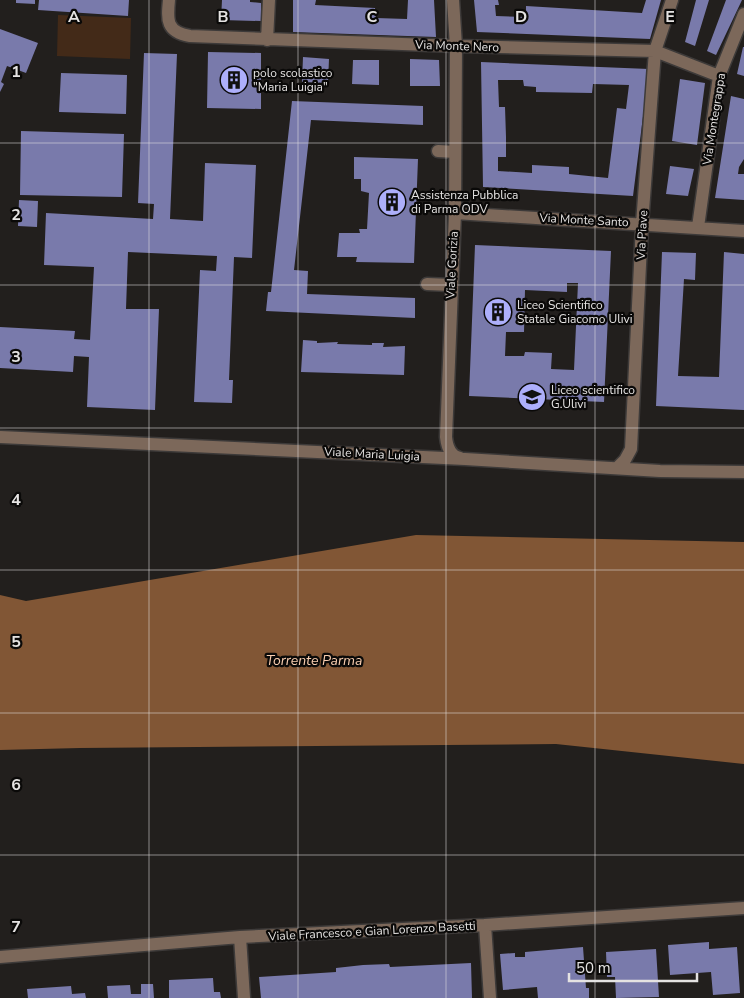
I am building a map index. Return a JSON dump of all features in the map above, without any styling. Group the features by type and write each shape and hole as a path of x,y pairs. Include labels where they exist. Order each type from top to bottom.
{"street":[{"name":"Via Monte Nero","path":"169,0 169,25 174,31 190,36 267,40 655,51 719,76"},
{"path":"267,40 269,0"},
{"name":"Viale Gorizia","path":"453,0 456,46 455,213 447,442 452,454 458,458 465,459"},
{"name":"Via Piave","path":"617,468 625,460 631,449 642,224 655,51 672,0"},
{"name":"Via Montegrappa","path":"698,227 719,76 744,14"},
{"path":"438,151 455,152"},
{"name":"Via Monte Santo","path":"455,213 744,230"},
{"path":"427,284 451,285"},
{"name":"Viale Maria Luigia","path":"0,437 617,468 744,472"},
{"name":"Viale Francesco e Gian Lorenzo Basetti","path":"0,957 240,937 485,925 744,908"},
{"path":"485,925 490,998"},
{"path":"240,937 244,998"}],"shaded area":[{"path":"58,15 131,18 130,59 57,56"}],"water":[{"name":"Torrente Parma","path":"416,535 744,542 744,764 556,744 0,750 0,595 26,601"}],"building":[{"path":"16,0 35,0 35,4 16,3"},
{"path":"39,0 129,0 128,16 38,10"},
{"path":"222,0 250,0 250,2 261,3 261,21 221,20"},
{"path":"293,0 316,0 315,5 375,8 376,18 407,19 408,0 434,0 436,37 293,32"},
{"path":"474,0 498,0 499,5 495,5 496,16 526,17 526,6 642,13 646,0 661,0 650,39 477,32"},
{"path":"696,0 709,0 695,46 685,42"},
{"path":"726,0 742,0 716,55 707,51"},
{"path":"0,29 38,43 26,73 7,66 1,82 4,84 0,92"},
{"path":"744,47 744,76 737,74"},
{"name":"polo scolastico \"Maria Luigia\"","path":"208,52 261,53 261,109 207,108"},
{"path":"144,53 177,54 170,219 203,221 205,163 256,165 252,258 234,257 229,380 233,380 232,403 194,402 200,270 216,271 217,256 128,252 126,309 159,309 155,410 87,407 89,357 74,356 73,372 0,368 0,327 75,331 74,339 90,340 94,267 44,265 46,213 153,219 154,204 138,203"},
{"path":"303,57 329,59 328,83 302,82"},
{"path":"410,59 439,60 440,86 410,86"},
{"path":"353,60 379,60 379,85 352,84"},
{"path":"481,62 649,69 633,196 483,187","holes":["498,80 523,80 524,86 536,87 536,92 592,93 593,84 629,85 626,109 617,108 608,178 569,174 569,167 532,165 532,173 498,171 498,157 506,157 505,107 499,107"]},
{"path":"61,73 127,75 126,114 59,112"},
{"path":"680,79 705,83 697,145 672,141"},
{"path":"731,96 744,99 744,159 739,167 738,174 744,174 744,200 715,198"},
{"path":"292,101 423,106 423,125 311,120 294,270 308,271 307,294 415,298 415,318 266,311 268,292 271,292"},
{"path":"21,131 124,134 122,197 20,195"},
{"name":"Assistenza Pubblica di Parma ODV","path":"354,157 418,159 414,263 356,262 357,257 337,257 339,233 360,233 359,229 367,229 369,193 361,191 361,179 354,179"},
{"path":"670,166 694,169 688,196 666,194"},
{"path":"19,200 38,201 37,227 18,226"},
{"name":"Liceo Scientifico Statale Giacomo Ulivi","path":"475,245 611,251 604,402 469,396","holes":["567,283 578,283 574,370 551,369 552,353 525,352 524,356 505,356 506,332 524,332 525,290 567,292"]},
{"path":"662,252 696,253 695,280 684,279 678,376 719,377 724,252 744,254 744,410 656,406"},
{"path":"303,340 317,341 317,343 338,342 337,344 372,345 372,343 384,343 383,347 405,346 404,375 301,372"},
{"path":"709,942 709,949 737,947 740,993 713,995 711,972 670,975 668,945"},
{"path":"583,947 586,988 589,988 589,998 538,998 537,987 503,990 500,954 515,953 515,957 525,957 525,952"},
{"path":"656,949 659,997 616,998 615,977 607,977 606,952"},
{"path":"471,963 472,998 261,998 259,977 336,972 336,968 363,965 389,964 390,967"},
{"path":"213,978 214,992 220,992 221,998 169,998 169,980"},
{"path":"141,984 153,984 154,998 108,998 107,986 130,985 131,994 141,994"},
{"path":"71,986 72,994 85,993 86,998 28,998 27,989"}],"place":[{"name":"polo scolastico \"Maria Luigia\"","path":"234,80"},
{"name":"Assistenza Pubblica di Parma ODV","path":"392,202"},
{"name":"Liceo Scientifico Statale Giacomo Ulivi","path":"498,312"},
{"name":"Liceo scientifico G.Ulivi","path":"532,397"}]}
